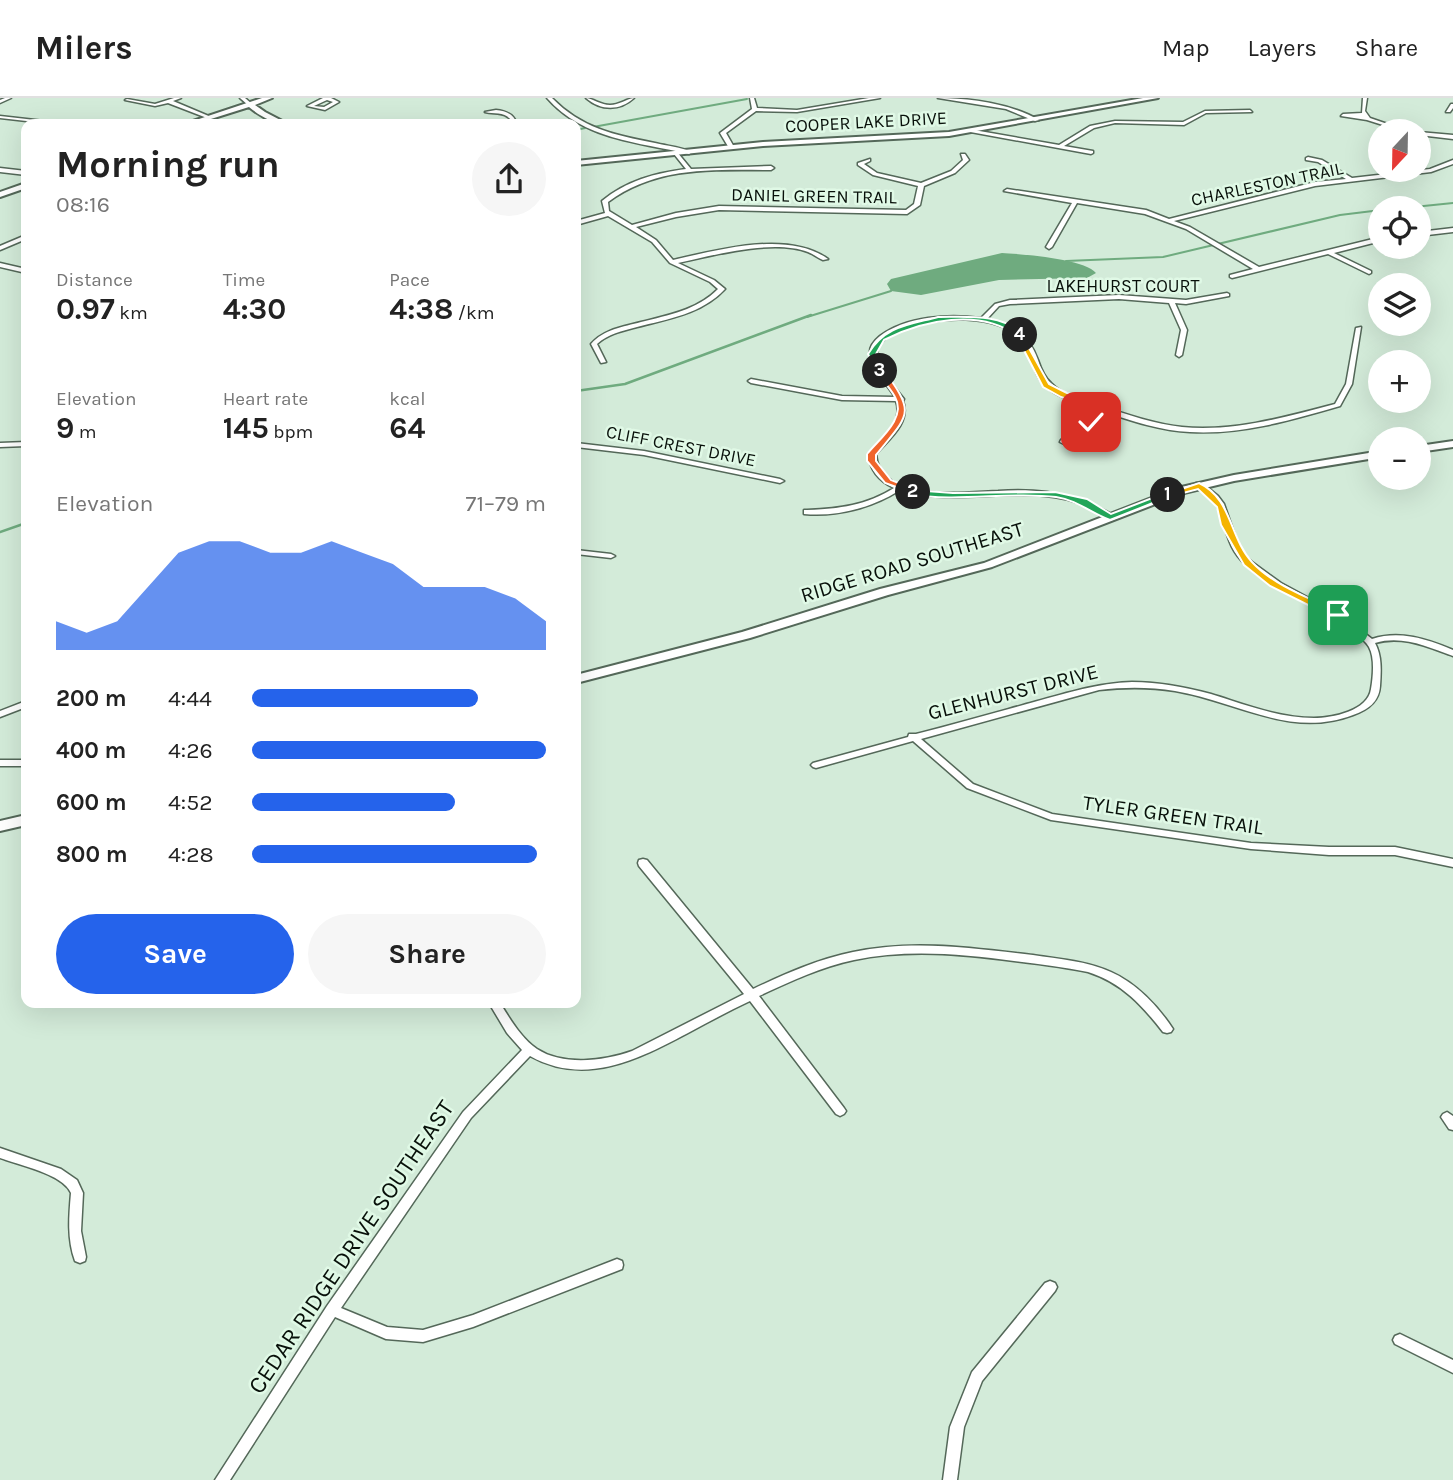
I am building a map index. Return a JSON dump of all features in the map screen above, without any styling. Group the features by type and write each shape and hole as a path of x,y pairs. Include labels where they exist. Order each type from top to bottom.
{"street":[{"path":"0,102 9,98"},
{"path":"127,100 155,105 178,98"},
{"path":"242,98 262,114 274,119"},
{"path":"203,119 269,98"},
{"path":"327,98 337,102 324,109 309,106 318,101 327,98"},
{"path":"549,98 572,119"},
{"path":"586,98 604,106 625,104 632,98"},
{"path":"752,98 755,109"},
{"path":"731,147 723,136 724,129 755,109 797,111 878,98"},
{"path":"940,98 1007,108 1037,120"},
{"name":"COOPER LAKE DRIVE","path":"581,163 731,147 968,131 1154,98"},
{"path":"1365,98 1364,114 1368,119"},
{"path":"170,102 209,117"},
{"path":"1448,111 1453,105"},
{"path":"1059,146 1092,127 1115,122 1184,124 1205,112 1250,111"},
{"path":"487,112 503,113 512,119"},
{"path":"1364,114 1343,115 1368,119"},
{"path":"0,117 21,119"},
{"path":"581,124 593,130 689,152"},
{"path":"968,131 1091,152"},
{"path":"1432,135 1453,137"},
{"path":"677,154 690,171"},
{"name":"DANIEL GREEN TRAIL","path":"631,227 719,208 812,208 898,213 914,208 921,185 959,168 965,160 963,155"},
{"path":"1308,159 1320,160 1350,179"},
{"path":"868,160 860,164 870,172 921,185"},
{"name":"CHARLESTON TRAIL","path":"1170,220 1286,191 1350,179 1431,170 1453,162"},
{"path":"603,362 594,344 602,337 673,315 721,292 720,287 712,281 672,262 653,242 609,214 603,208 605,201 626,186 690,171 771,168"},
{"path":"0,170 21,172"},
{"path":"0,195 21,187"},
{"path":"1007,191 1146,212 1170,220 1259,270"},
{"path":"1049,247 1076,201"},
{"path":"581,222 609,214"},
{"path":"1431,233 1453,230"},
{"path":"0,248 21,239"},
{"path":"1231,276 1368,242"},
{"path":"672,262 730,251 792,246 813,251 825,259"},
{"path":"1328,252 1369,272"},
{"path":"0,265 21,270"},
{"path":"0,276 14,268"},
{"name":"LAKEHURST COURT","path":"984,319 997,305 1010,302 1119,297 1204,301 1227,295"},
{"path":"1171,301 1184,330 1179,355"},
{"path":"1110,517 1083,501 1055,494 930,495 898,488 880,475 871,461 872,454 899,422 902,409 901,399 874,359 873,348 876,343 897,330 938,319 984,319 1011,328 1023,338 1046,385 1064,395 1105,409 1191,430 1234,426 1338,405 1349,384 1360,328"},
{"path":"751,381 842,398 901,399"},
{"path":"1064,442 1105,409"},
{"path":"0,446 21,444"},
{"path":"1431,447 1453,444"},
{"name":"CLIFF CREST DRIVE","path":"581,446 644,453 780,481"},
{"name":"RIDGE ROAD SOUTHEAST","path":"581,678 746,635 902,587 988,565 1199,485 1368,456"},
{"path":"1199,485 1222,506 1225,525 1248,563 1274,584 1338,615 1371,642 1385,636 1406,638 1453,653"},
{"path":"807,512 848,510 870,504 898,488"},
{"path":"581,553 611,556"},
{"name":"GLENHURST DRIVE","path":"816,765 912,736 1099,687 1128,684 1184,690 1301,722 1328,721 1370,704 1376,695 1377,656 1371,642"},
{"path":"0,714 21,706"},
{"name":"TYLER GREEN TRAIL","path":"912,736 970,786 1051,817 1251,846 1329,851 1395,851 1453,863"},
{"path":"0,764 21,763"},
{"path":"0,826 21,821"},
{"path":"643,863 752,995 841,1111"},
{"path":"497,1008 514,1036 530,1049 570,1065 606,1063 638,1053 752,995 828,963 895,948 974,951 1095,968 1123,980 1145,999 1167,1029"},
{"name":"CEDAR RIDGE DRIVE SOUTHEAST","path":"222,1480 332,1310 467,1115 530,1049"},
{"path":"0,1153 57,1173 73,1184 77,1193 75,1231 80,1256"},
{"path":"332,1310 386,1333 423,1336 473,1321 617,1265"},
{"path":"950,1480 957,1427 978,1377 1050,1287"},
{"path":"1400,1340 1453,1367"}],"shaded area":[{"path":"1002,253 1067,261 1090,268 1096,273 1087,278 999,280 921,295 891,291 887,284 891,279"}],"waterway":[{"path":"593,127 747,99"},
{"path":"581,129 585,128"},
{"path":"1431,205 1453,203"},
{"path":"1066,261 1163,257 1340,215 1368,212"},
{"path":"807,317 891,291"},
{"path":"581,390 625,384 811,315"},
{"path":"0,532 21,525"}],"route":[{"path":"1091,422 1105,409 1064,395 1046,385 1023,338 1011,328 996,322 965,317 938,319 888,334 873,348 874,359 901,399 902,409 899,422 872,454 871,461 880,475 898,488 930,495 953,496 1055,494 1083,501 1110,517 1199,485 1222,506 1225,525 1236,548 1248,563 1274,584 1338,615"}]}
